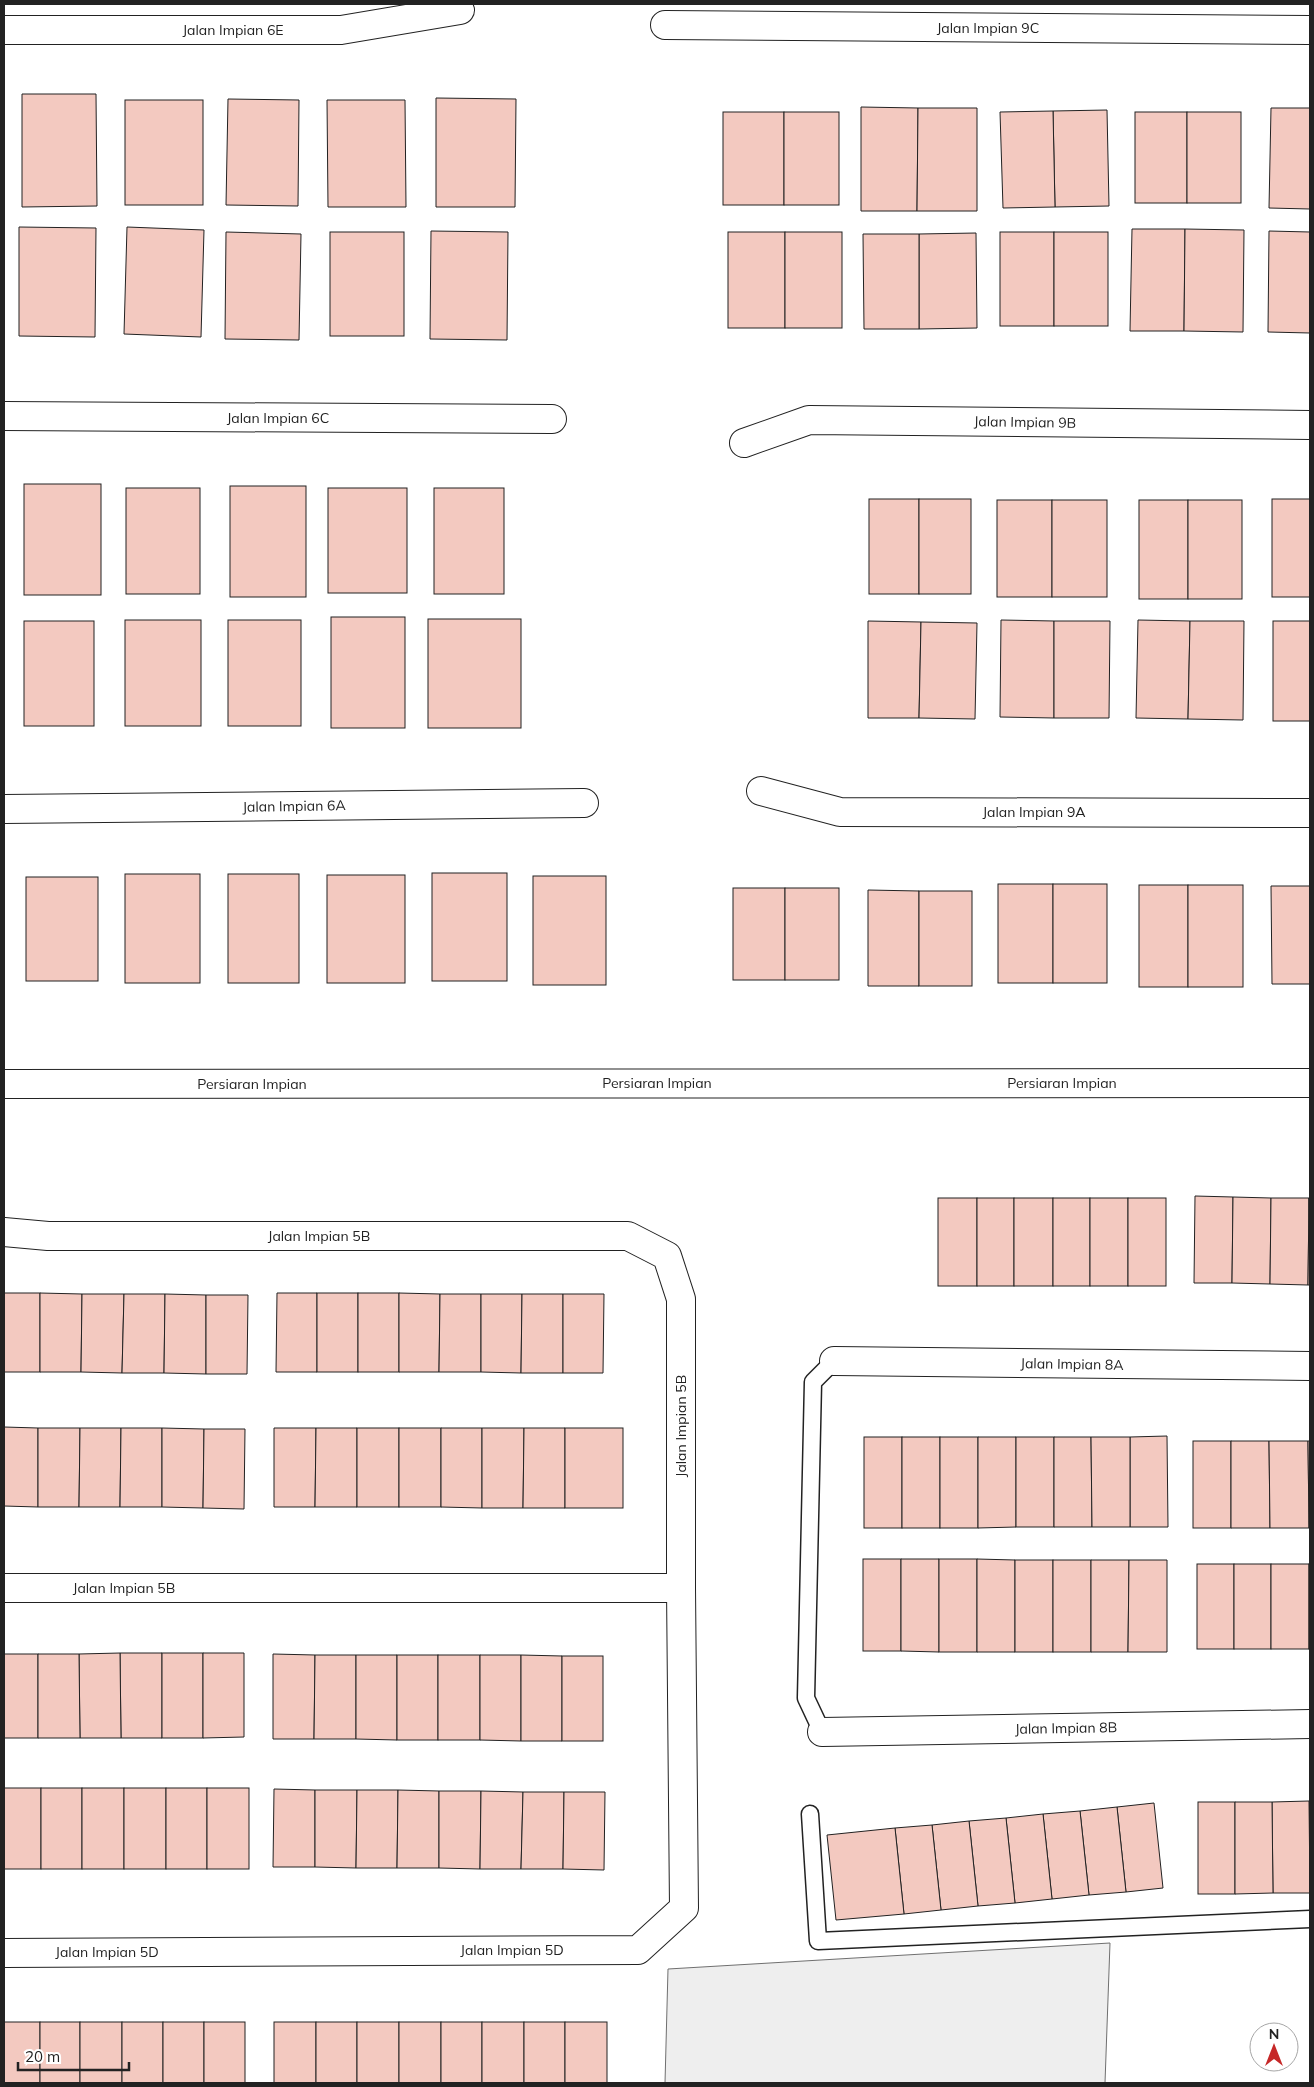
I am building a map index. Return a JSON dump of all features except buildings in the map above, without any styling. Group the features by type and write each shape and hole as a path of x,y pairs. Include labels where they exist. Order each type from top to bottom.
{"street":[{"name":"Jalan Impian 6E","path":"4,30 341,30 460,10"},
{"name":"Jalan Impian 9C","path":"665,25 1310,30"},
{"name":"Jalan Impian 6C","path":"4,416 552,420"},
{"name":"Jalan Impian 9B","path":"744,443 809,420 1310,425"},
{"name":"Jalan Impian 9A","path":"761,791 840,812 1310,813"},
{"name":"Jalan Impian 6A","path":"4,809 584,803"},
{"name":"Persiaran Impian","path":"4,1084 1310,1083"},
{"name":"Jalan Impian 5B","path":"4,1232 48,1236 628,1236 667,1256 681,1299 681,1588 4,1588"},
{"name":"Jalan Impian 8A","path":"834,1361 1310,1366"},
{"name":"Jalan Impian 5D","path":"4,1953 638,1950 684,1908 681,1588"},
{"name":"Jalan Impian 8B","path":"822,1732 1310,1724"}],"lane":[{"path":"822,1732 806,1698 813,1382 834,1361"},
{"path":"810,1814 818,1941 1310,1920"}],"shaded area":[{"path":"1110,1943 1105,2083 665,2083 668,1969"}]}
